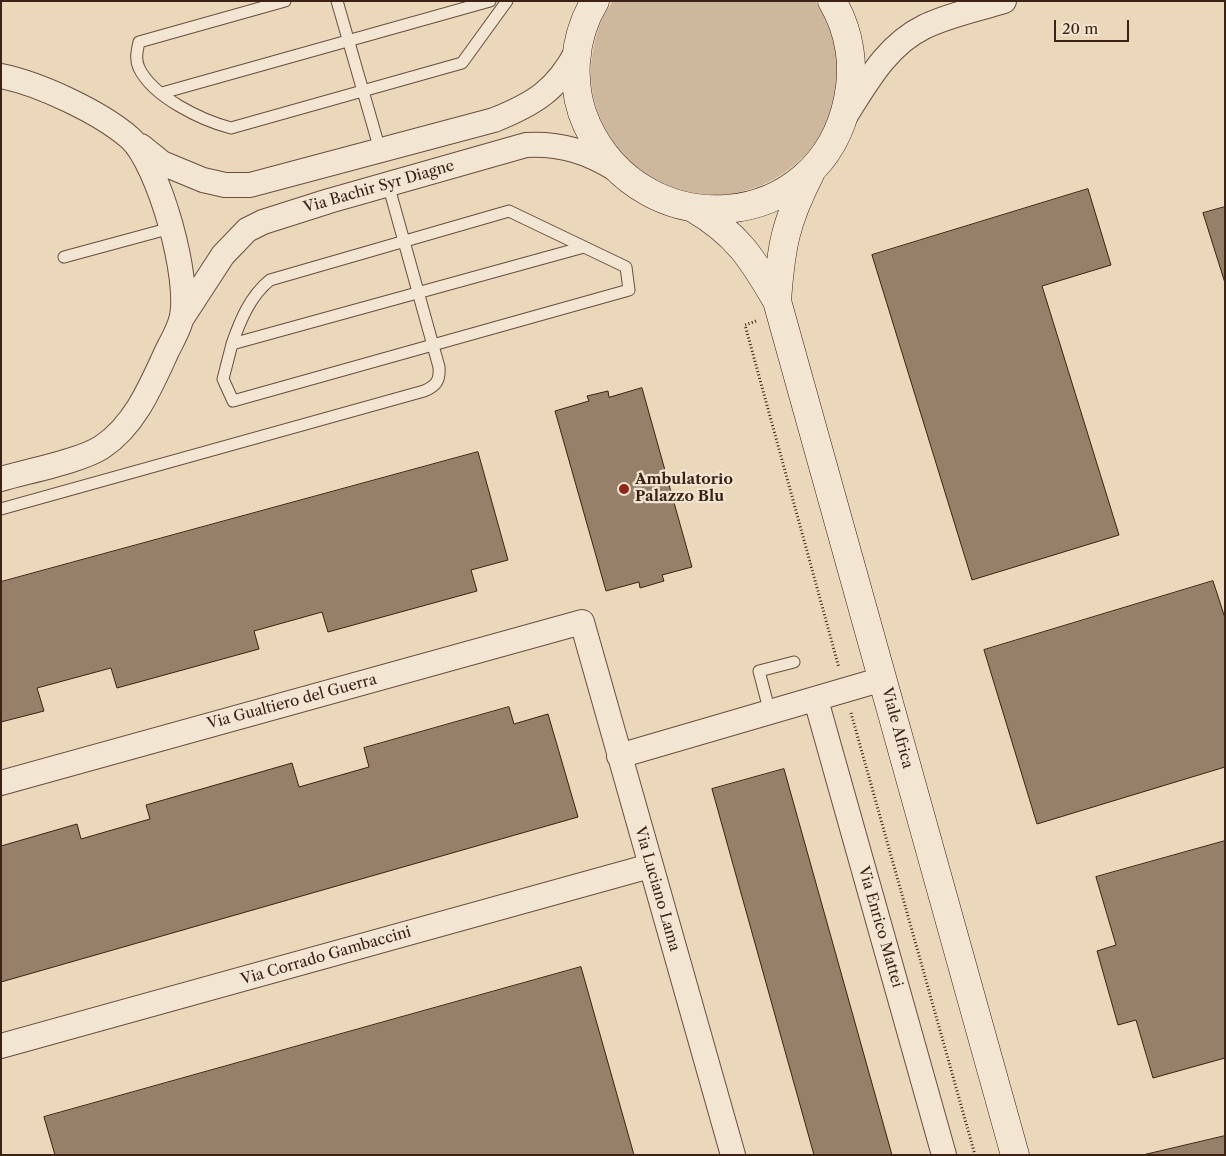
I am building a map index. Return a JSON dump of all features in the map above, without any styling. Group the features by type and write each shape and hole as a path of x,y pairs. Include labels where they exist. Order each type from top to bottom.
{"street":[{"name":"Viale Africa","path":"595,1 581,35 576,74 583,115 594,141 617,170 640,188 662,200 693,208 732,209 754,204 787,190 812,170 825,154 845,116 852,82 850,46 844,24 832,1"},
{"path":"845,116 876,68 902,42 924,27 1004,1"},
{"name":"Via Bachir Syr Diagne","path":"1,76 21,80 48,91 105,121 162,162 187,174 203,180 236,185 278,179 494,120 529,105 558,83 578,51"},
{"name":"Via Bachir Syr Diagne","path":"131,139 155,179 171,228 182,284 181,320"},
{"name":"Via Bachir Syr Diagne","path":"1,479 92,452 118,434 148,393 181,320 223,254 247,230 263,222 526,145 553,145 583,151 617,170"},
{"name":"Viale Africa","path":"779,307 783,238 791,213 812,170"},
{"name":"Viale Africa","path":"693,208 729,233 749,254 779,307 1015,1155"},
{"name":"Via Luciano Lama","path":"582,622 733,1155"},
{"name":"Via Gualtiero del Guerra","path":"1,783 582,622"},
{"path":"619,756 884,679"},
{"name":"Via Enrico Mattei","path":"816,700 944,1155"},
{"name":"Via Corrado Gambaccini","path":"1,1046 650,866"}],"lane":[{"path":"285,1 139,42 136,54 138,67 148,82 162,93 201,118 231,128 462,63 507,1"},
{"path":"337,1 380,150"},
{"path":"162,93 490,1"},
{"path":"1,509 424,391 435,385 440,377 433,345 388,184"},
{"path":"509,211 584,247 626,267 629,290 234,401 223,379 241,318 261,288 270,280 509,211"},
{"path":"64,257 171,228"},
{"path":"232,344 584,247"},
{"path":"770,712 758,671 794,662"}],"path":[{"path":"779,307 745,324 845,691 975,1155"}],"shaded area":[{"path":"613,1 815,1 829,24 836,49 836,89 826,126 812,147 801,159 777,177 751,189 724,195 697,194 671,187 647,175 626,157 608,133 597,110 593,93 591,68 593,50 600,24"}],"building":[{"path":"1088,189 1111,265 1042,286 1119,535 972,580 872,255"},
{"path":"1225,207 1225,283 1203,213"},
{"name":"Ambulatorio Palazzo Blu","path":"642,388 692,567 662,575 664,581 640,588 639,582 606,591 555,411 589,401 587,396 608,391 609,397"},
{"path":"478,452 508,560 471,570 477,591 328,632 322,612 254,631 259,649 117,688 111,668 37,688 44,711 1,722 1,582"},
{"path":"1213,581 1225,618 1225,767 1037,824 984,650"},
{"path":"509,707 514,724 548,714 578,817 1,982 1,846 77,824 81,839 150,819 146,805 292,763 299,787 369,767 364,748"},
{"path":"784,769 892,1155 814,1155 712,789"},
{"path":"1225,841 1225,1058 1153,1078 1136,1020 1118,1025 1097,951 1116,945 1096,877"},
{"path":"581,967 634,1155 55,1155 44,1117"},
{"path":"1225,1136 1225,1155 1143,1155"}],"place":[{"name":"Ambulatorio Palazzo Blu","path":"624,489"}]}
